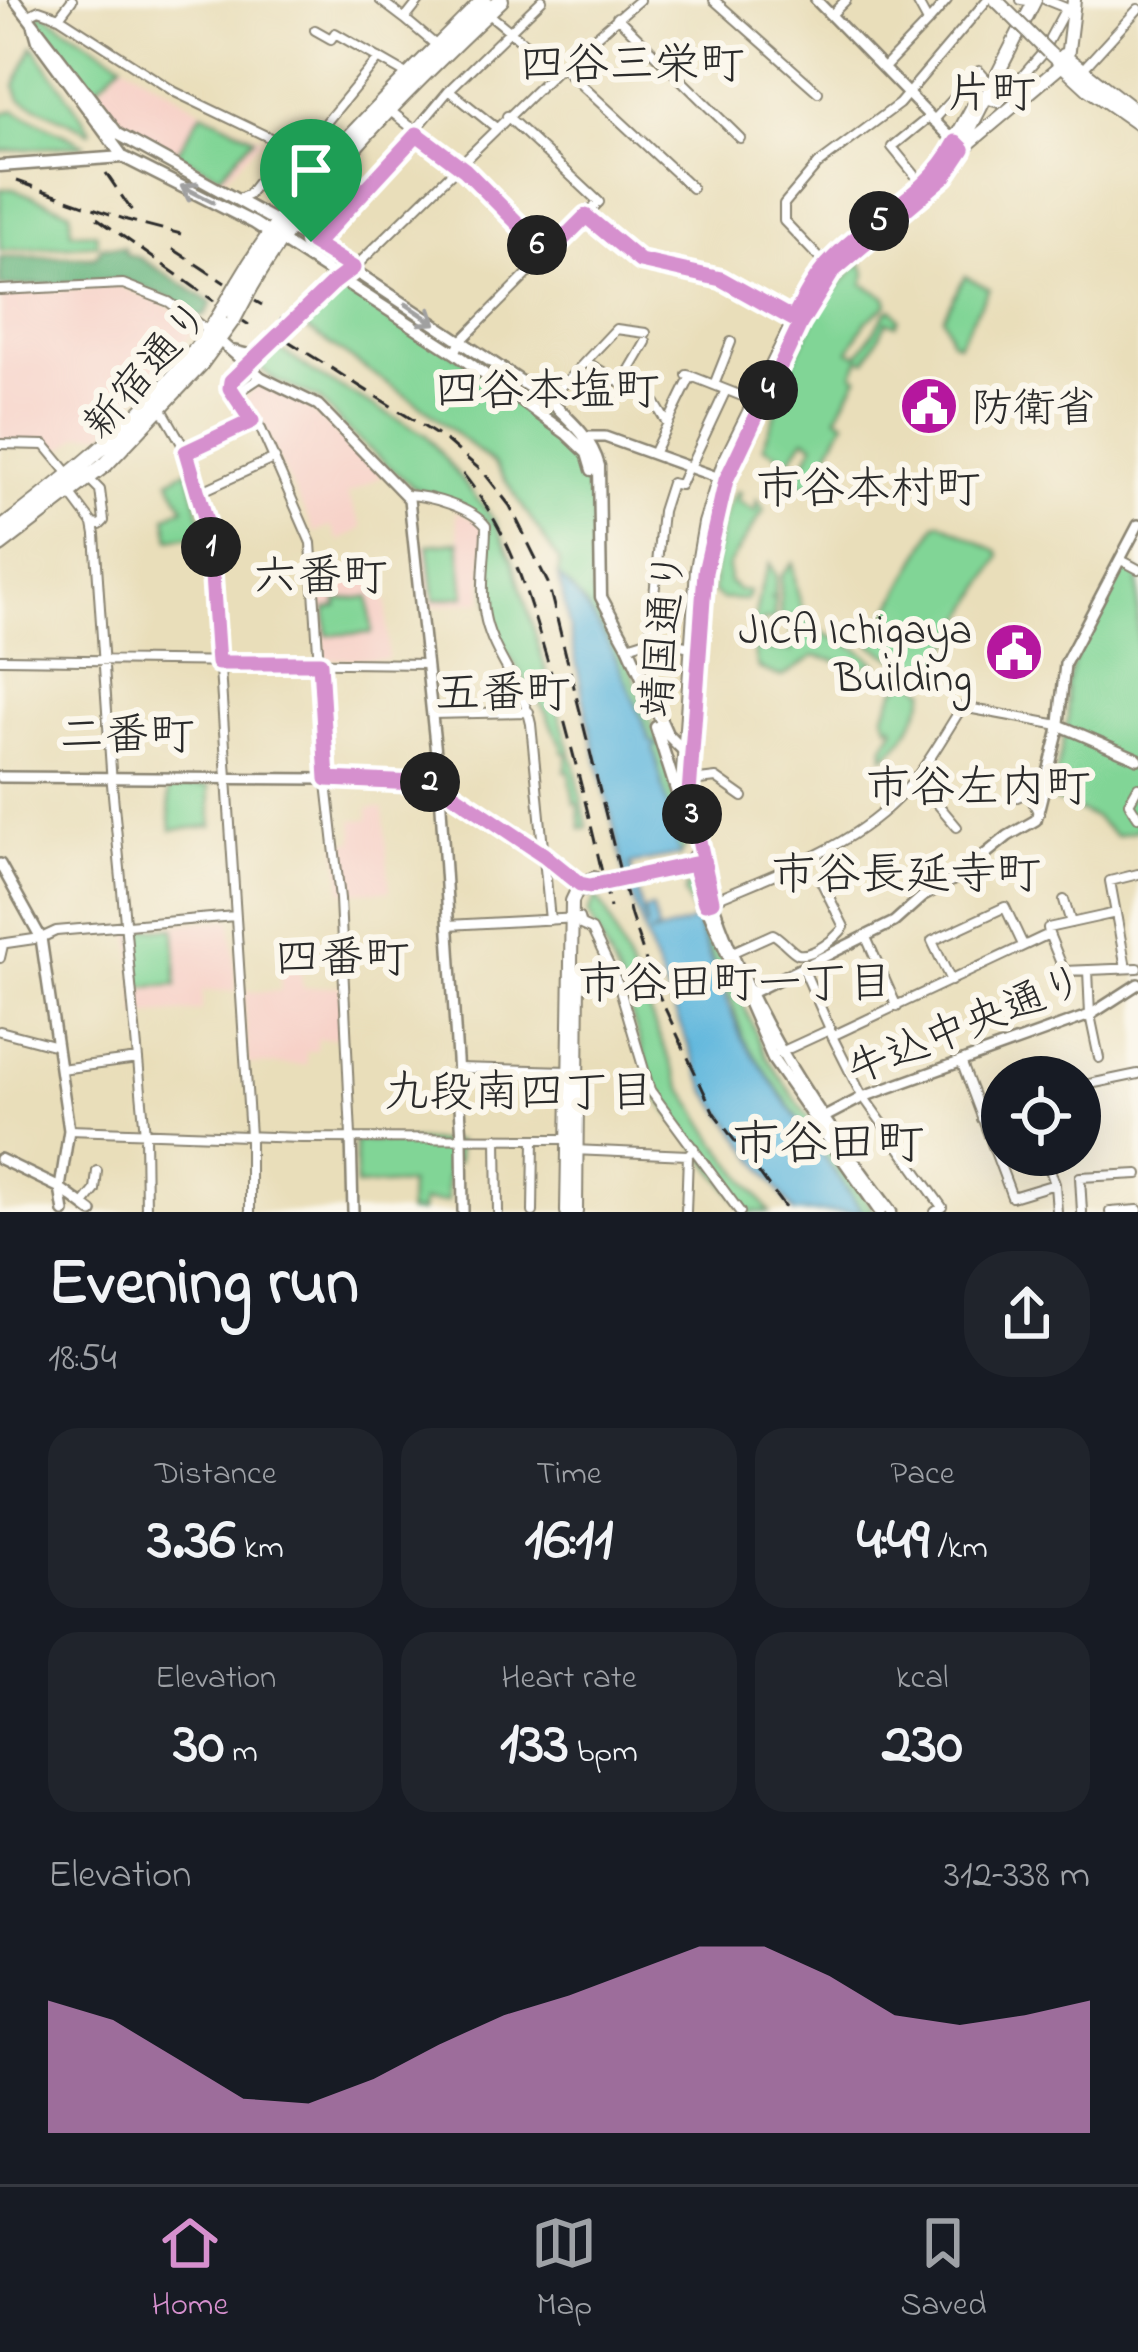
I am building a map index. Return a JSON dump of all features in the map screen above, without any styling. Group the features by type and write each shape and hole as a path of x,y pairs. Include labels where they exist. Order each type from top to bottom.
{"highway":[{"name":"新宿通り","path":"386,108 436,46 486,6 502,0"},
{"name":"新宿通り","path":"2,539 74,484 163,405 219,341 227,317 279,230 386,108 486,6"},
{"name":"新宿通り","path":"74,484 107,446 219,341"}],"main road":[{"path":"15,0 30,19 38,41 104,128 110,153"},
{"path":"996,0 1138,124"},
{"path":"1006,0 1050,49"},
{"name":"靖国通り","path":"691,861 683,815 697,568 722,479 752,400 826,265 924,187 970,138 986,79 1028,0"},
{"name":"靖国通り","path":"691,861 687,755 705,572 722,479 800,324 833,271 945,176 970,138 1028,0"},
{"path":"970,138 1064,61 1071,6"},
{"path":"1064,61 1138,113"},
{"path":"104,128 238,199 339,277 549,400 598,466 601,597 667,734 687,755"},
{"path":"104,128 110,153 311,242 353,268 579,438 592,466 594,592 664,746 683,815"},
{"path":"0,162 146,151"},
{"path":"572,1212 572,902 589,884 691,861 774,1060 891,1212"},
{"path":"708,902 779,1053 880,1212"},
{"path":"572,1145 568,1071 575,918"}],"street":[{"path":"59,17 72,0"},
{"path":"380,0 436,46"},
{"path":"404,19 420,0"},
{"path":"311,242 319,240 449,90 542,0"},
{"path":"353,1212 340,899 311,543 275,458 230,383 559,68 639,0"},
{"path":"714,0 818,92"},
{"path":"816,0 931,119 970,138"},
{"path":"832,14 846,0"},
{"path":"916,0 928,22"},
{"path":"884,68 947,0"},
{"path":"826,265 784,221 784,204 818,164 908,94 946,43 987,0"},
{"path":"986,99 999,103 1030,68 1071,6 1046,0"},
{"path":"486,6 692,188"},
{"path":"1082,70 1138,9"},
{"path":"30,19 39,10 59,17 175,92 318,161 325,176 353,202"},
{"path":"617,17 740,138"},
{"path":"315,30 332,39 335,33 409,76"},
{"path":"301,153 379,58"},
{"path":"924,187 892,147 931,119 979,71 986,79"},
{"path":"449,90 495,128"},
{"path":"386,108 459,165 548,254"},
{"path":"458,347 599,202 508,116"},
{"path":"238,199 248,195 286,146"},
{"path":"586,216 640,261 721,279 793,319"},
{"path":"0,290 123,284 169,302 260,377 319,405 407,495 433,499 484,522 485,620 529,712 550,920"},
{"path":"549,400 616,329 646,337 622,383"},
{"path":"219,341 255,356"},
{"path":"713,385 731,342"},
{"path":"586,362 655,403 667,423"},
{"path":"652,454 689,375 752,400"},
{"path":"237,393 260,377"},
{"path":"650,639 662,512 671,483 680,485 727,390"},
{"path":"163,405 163,415 186,452 209,531 250,1136 250,1212"},
{"path":"186,452 253,418"},
{"path":"579,438 604,437 722,479"},
{"path":"0,444 45,445 74,484 93,524 144,1130 146,1212"},
{"path":"198,493 275,458"},
{"path":"74,484 102,497 104,520 93,524"},
{"path":"407,495 429,664 463,1212"},
{"path":"752,993 894,922 1040,815 1059,725 1065,664 1138,525"},
{"path":"1121,560 1138,568"},
{"path":"628,646 650,639 691,647"},
{"path":"0,659 429,664"},
{"path":"708,902 825,854 903,793 962,706 1059,725 1138,759"},
{"path":"431,714 529,712"},
{"path":"0,777 438,784 589,884"},
{"path":"915,777 957,827"},
{"path":"690,781 716,778 743,797"},
{"path":"1138,787 1129,802 1138,817"},
{"path":"1017,797 1028,792 1040,815"},
{"path":"0,864 41,938 69,1130 61,1188 64,1212"},
{"path":"924,875 928,871 939,888"},
{"path":"1126,968 1110,881 1138,874"},
{"path":"733,952 773,934 796,953 806,954 836,938 844,927 821,881"},
{"path":"1064,900 1071,923"},
{"path":"951,980 932,941 1005,907 1023,945"},
{"path":"1116,913 1048,928 1049,934 1064,971 1138,968"},
{"path":"0,958 2,944 56,931 235,916"},
{"path":"447,925 575,918 592,930 620,986 650,1090 740,1212"},
{"path":"779,1053 897,1007 1049,934"},
{"path":"865,935 897,1007"},
{"path":"802,968 863,1096 942,1207 935,1212"},
{"path":"1088,970 1099,1056"},
{"name":"牛込中央通り","path":"819,1121 863,1096 1090,1015 1138,984"},
{"path":"0,1031 57,1046"},
{"path":"61,1069 138,1059"},
{"path":"960,1060 981,1116"},
{"path":"457,1068 568,1071"},
{"path":"1101,1081 1138,1074"},
{"path":"69,1130 534,1139 691,1151"},
{"path":"496,1138 498,1212"},
{"path":"533,1212 534,1139"},
{"path":"686,1212 691,1151"},
{"path":"0,1159 61,1188 87,1208 98,1171"},
{"path":"1082,1212 1080,1177 1138,1174"},
{"path":"1004,1176 1012,1198 1055,1184"},
{"path":"1052,1176 1057,1212"},
{"path":"1110,1212 1138,1210"}],"shaded area":[{"path":"124,63 200,109 263,138 223,180 145,142 122,128 94,94"},
{"path":"118,286 167,306 191,324 191,336 104,433 81,435 64,448 0,442 0,294"},
{"path":"259,385 301,401 382,476 347,495 363,528 339,541 331,526 315,533 267,436 243,399"},
{"path":"455,511 484,524 483,601 430,607 422,546 459,540"},
{"path":"370,577 371,584 378,583 380,599 387,599 388,659 325,659 318,581"},
{"path":"368,808 383,808 390,891 342,892 338,845 354,841 353,820 368,819"},
{"path":"231,919 236,991 202,991 202,1011 137,1016 130,929"},
{"path":"300,970 303,988 341,986 343,1037 317,1039 317,1050 306,1052 307,1065 248,1064 244,992 281,991 280,971"}],"green space":[{"path":"42,13 122,62 93,91 34,16"},
{"path":"33,46 90,132 20,99 15,85"},
{"path":"14,110 84,145 0,151 0,114"},
{"path":"202,112 254,137 220,175 176,154"},
{"path":"0,189 14,189 70,211 71,232 96,233 98,244 0,251"},
{"path":"103,246 124,247 126,254 212,303 205,316 195,317 171,299 123,280 0,287 0,257 95,257"},
{"path":"861,262 866,274 863,284 886,297 888,304 866,321 849,351 858,355 887,311 893,309 899,318 896,325 887,321 866,361 860,358 853,373 858,377 837,416 845,421 825,460 820,486 794,485 814,444 805,438 790,460 763,446 778,407 778,391 822,303"},
{"path":"965,276 989,289 958,344 952,341 943,317"},
{"path":"343,281 455,353 582,449 592,466 592,593 624,652 666,761 685,848 679,857 656,744 614,653 590,611 559,577 559,561 495,465 427,410 300,324"},
{"path":"277,347 426,435 494,520 532,624 575,767 587,827 581,829 569,771 565,771 568,754 498,638 489,593 488,522 413,487 319,399 276,381 259,367"},
{"path":"188,469 205,534 170,539 166,517 184,507 169,480"},
{"path":"737,491 737,501 755,511 757,500 764,510 728,566 729,582 738,590 749,591 747,600 721,599 713,592 721,526"},
{"path":"941,522 1000,557 931,678 909,667 910,656 905,664 871,645"},
{"path":"459,542 465,596 434,600 428,545"},
{"path":"770,563 776,576 771,598 775,599 774,620 763,620 758,649 791,651 793,618 780,617 781,576 793,563 804,612 812,624 878,665 814,656 782,677 758,668 755,615"},
{"path":"1125,567 1138,572 1138,830 1116,836 1094,817 1051,799 1076,654"},
{"path":"369,597 372,633 327,635 326,609 337,606 337,600"},
{"path":"910,679 926,690 923,699 904,736 884,757 884,746 895,728 889,727 884,715 896,689"},
{"path":"168,786 209,786 212,826 171,830"},
{"path":"686,886 692,886 766,1057 874,1212 863,1212 743,1038 685,894"},
{"path":"596,897 680,1084 717,1143 770,1212 746,1212 657,1096 622,985 588,913"},
{"path":"175,928 177,985 139,987 137,929"},
{"path":"355,1140 458,1142 458,1162 447,1162 447,1202 422,1202 421,1212 408,1212 409,1184 356,1186"}],"water":[{"path":"559,577 602,632 650,741 656,745 680,855 630,864 647,928 644,910 652,908 658,930 649,935 695,921 741,1037 862,1212 794,1212 707,1091 627,882"}],"railway":[{"path":"106,173 132,211"},
{"path":"17,181 181,234"},
{"path":"97,218 214,301"},
{"path":"173,249 225,283"},
{"path":"255,301 262,305"},
{"path":"243,321 249,325"},
{"path":"285,339 448,442 485,474 510,506 548,583 631,916 654,985 714,1113 788,1212"},
{"path":"463,474 494,519 525,589 566,726 610,908"}],"place":[{"name":"防衛省","path":"929,406"},
{"name":"JICA Ichigaya Building","path":"1014,652"}],"district":[{"name":"四谷三栄町","path":"632,62"},
{"name":"片町","path":"991,91"},
{"name":"四谷本塩町","path":"547,388"},
{"name":"市谷本村町","path":"868,486"},
{"name":"六番町","path":"320,574"},
{"name":"五番町","path":"503,691"},
{"name":"二番町","path":"127,733"},
{"name":"市谷左内町","path":"978,785"},
{"name":"市谷長延寺町","path":"906,872"},
{"name":"四番町","path":"342,956"},
{"name":"市谷田町一丁目","path":"735,981"},
{"name":"九段南四丁目","path":"519,1090"},
{"name":"市谷田町","path":"828,1141"}],"route":[{"path":"417,134 465,170 548,254 586,216 640,261 721,279 793,319 826,265 924,187 956,142 963,149 945,176 833,271 814,297 726,480 705,572 689,794 712,901 705,903 694,864 590,886 580,884 438,784 327,779 320,663 218,663 209,531 186,452 252,421 230,388 231,381 353,268 311,242 319,240 417,134"}]}
